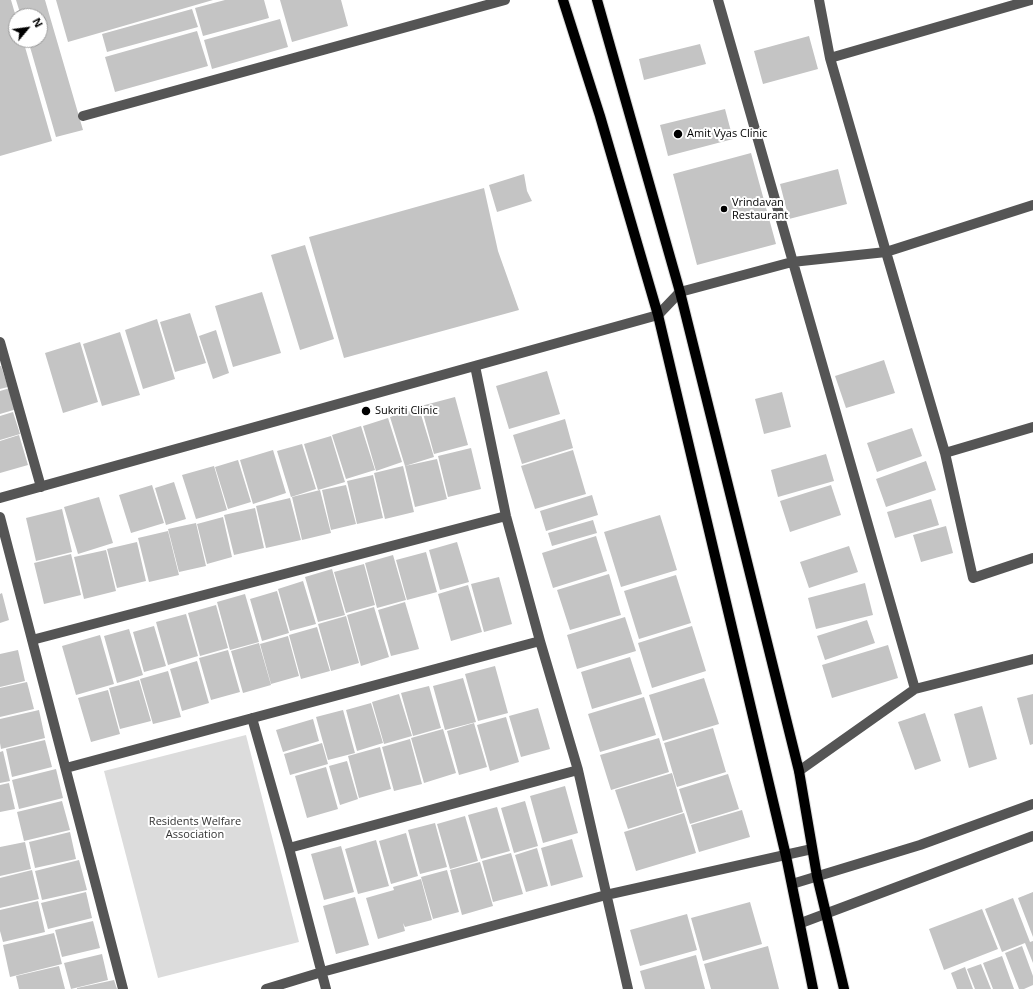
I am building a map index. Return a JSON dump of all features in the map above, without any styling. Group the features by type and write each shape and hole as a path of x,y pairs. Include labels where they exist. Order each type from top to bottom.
{"main road":[{"path":"563,0 600,116 658,315 786,856 801,923 813,989"},
{"path":"597,0 680,292 799,771 812,849 844,989"}],"street":[{"path":"83,116 505,0"},
{"path":"718,0 915,689"},
{"path":"819,0 830,58 945,453 973,578 1033,558"},
{"path":"830,58 1031,0"},
{"path":"0,498 41,488 658,315 680,292 792,262 886,252 1033,205"},
{"path":"0,342 41,488"},
{"path":"475,366 506,516 540,641 578,770 628,989"},
{"path":"945,453 1033,427"},
{"path":"32,640 506,516"},
{"path":"0,518 124,989"},
{"path":"66,768 540,641"},
{"path":"799,771 915,689 1033,659"},
{"path":"252,718 289,848 326,989"},
{"path":"289,848 578,770"},
{"path":"792,884 920,845 1033,804"},
{"path":"801,923 1033,836"},
{"path":"266,989 322,972 606,895 812,849"}],"green space":[{"name":"Residents Welfare Association","path":"246,735 299,942 158,978 104,771"}],"building":[{"path":"0,0 11,0 13,8 8,8 8,48 25,48 52,141 0,156"},
{"path":"16,0 45,0 47,8 18,8"},
{"path":"56,0 213,0 68,42"},
{"path":"225,0 264,0 269,18 203,36 195,8"},
{"path":"280,0 341,0 348,26 292,42"},
{"path":"192,9 198,27 107,52 102,34"},
{"path":"48,10 83,130 56,137 30,48 48,48"},
{"path":"280,19 288,47 212,69 204,40"},
{"path":"197,31 208,66 115,92 105,57"},
{"path":"809,36 818,69 763,84 754,51"},
{"path":"700,44 706,64 644,80 639,59"},
{"path":"725,109 733,139 668,156 660,125"},
{"name":"Vrindavan Restaurant","path":"751,153 776,244 697,265 673,174"},
{"path":"838,169 847,204 789,219 780,184"},
{"path":"524,174 527,191 532,201 497,212 489,185"},
{"path":"484,188 498,251 519,310 344,358 309,237"},
{"path":"305,245 334,339 300,350 271,255"},
{"path":"262,292 281,353 233,367 215,306"},
{"path":"190,313 206,363 175,372 160,322"},
{"path":"157,319 175,379 143,389 125,330"},
{"path":"216,330 229,373 213,379 199,336"},
{"path":"120,332 140,395 102,406 83,344"},
{"path":"80,342 98,402 63,413 45,353"},
{"path":"884,360 895,393 846,408 835,376"},
{"path":"0,366 8,387 0,389"},
{"path":"547,371 560,414 509,429 496,386"},
{"path":"10,388 17,409 0,414 0,391"},
{"path":"782,392 791,427 764,434 755,399"},
{"path":"455,397 468,445 434,454 421,406"},
{"path":"419,408 434,457 405,466 390,417"},
{"path":"13,412 20,434 0,440 0,416"},
{"path":"388,418 402,462 376,471 363,426"},
{"path":"565,419 573,448 522,464 513,435"},
{"path":"361,426 375,470 346,479 332,435"},
{"path":"912,428 922,456 877,472 867,443"},
{"path":"19,435 28,465 0,473 0,441"},
{"path":"331,436 345,482 318,490 304,444"},
{"path":"302,444 316,489 291,497 277,451"},
{"path":"471,448 481,489 448,497 438,456"},
{"path":"273,450 286,493 253,504 240,460"},
{"path":"573,450 586,494 535,509 521,466"},
{"path":"826,454 834,481 778,497 771,470"},
{"path":"437,459 447,499 415,507 405,466"},
{"path":"238,460 251,502 228,509 215,467"},
{"path":"926,461 936,490 886,507 876,479"},
{"path":"214,466 227,510 196,519 182,475"},
{"path":"403,466 414,512 385,519 374,473"},
{"path":"373,475 383,518 357,524 347,481"},
{"path":"174,482 186,519 166,525 155,488"},
{"path":"152,485 164,523 131,533 119,495"},
{"path":"346,485 356,524 331,530 322,490"},
{"path":"831,485 841,515 790,532 780,501"},
{"path":"320,490 331,533 302,540 292,497"},
{"path":"592,495 598,515 546,531 540,511"},
{"path":"99,497 113,543 78,554 64,507"},
{"path":"290,498 301,540 266,548 256,506"},
{"path":"931,499 939,525 895,538 887,512"},
{"path":"255,508 264,548 234,555 224,515"},
{"path":"62,509 72,552 36,561 26,518"},
{"path":"660,515 677,570 621,587 604,532"},
{"path":"223,517 232,557 207,564 197,524"},
{"path":"593,520 597,533 552,546 548,533"},
{"path":"196,523 206,566 179,572 168,529"},
{"path":"946,526 953,553 921,562 913,535"},
{"path":"168,531 179,575 149,582 138,538"},
{"path":"596,536 607,571 553,588 542,553"},
{"path":"137,542 146,581 117,588 107,549"},
{"path":"457,542 469,582 440,590 429,550"},
{"path":"849,546 858,572 809,588 800,562"},
{"path":"106,550 116,591 84,599 74,557"},
{"path":"426,552 437,592 407,600 396,560"},
{"path":"71,554 81,595 44,604 34,563"},
{"path":"393,555 406,600 377,608 365,563"},
{"path":"364,564 375,605 346,613 334,572"},
{"path":"332,569 345,615 318,622 305,577"},
{"path":"609,574 621,615 570,630 557,590"},
{"path":"676,575 691,623 639,639 624,591"},
{"path":"499,577 512,624 484,632 471,584"},
{"path":"303,581 316,624 290,631 278,589"},
{"path":"865,583 873,615 816,629 808,598"},
{"path":"468,585 482,632 451,641 438,594"},
{"path":"277,591 289,633 262,641 250,599"},
{"path":"2,593 9,620 0,623 0,594"},
{"path":"245,594 259,642 230,650 217,602"},
{"path":"405,602 419,649 391,656 378,610"},
{"path":"216,605 228,648 200,656 188,613"},
{"path":"374,607 389,657 361,666 347,615"},
{"path":"186,614 198,656 168,665 156,622"},
{"path":"346,616 359,663 331,671 318,624"},
{"path":"625,617 636,651 577,669 567,635"},
{"path":"867,620 875,643 825,660 817,636"},
{"path":"154,626 166,666 144,672 133,632"},
{"path":"692,626 706,671 652,688 638,643"},
{"path":"317,627 330,671 301,679 289,635"},
{"path":"129,629 143,675 117,683 104,636"},
{"path":"100,635 114,684 76,695 62,646"},
{"path":"288,636 299,676 271,684 260,644"},
{"path":"259,643 271,685 243,693 231,651"},
{"path":"888,645 898,678 832,698 822,665"},
{"path":"18,650 25,681 0,687 0,654"},
{"path":"228,650 240,692 211,700 199,658"},
{"path":"630,657 642,694 592,709 581,672"},
{"path":"197,661 209,703 182,711 170,669"},
{"path":"495,666 508,713 478,721 465,674"},
{"path":"168,671 181,717 153,724 140,679"},
{"path":"463,678 476,722 445,730 433,686"},
{"path":"704,678 719,724 663,741 649,695"},
{"path":"139,680 151,721 120,729 109,688"},
{"path":"27,682 34,709 0,717 0,688"},
{"path":"429,686 441,728 413,736 401,693"},
{"path":"108,690 120,734 91,742 78,698"},
{"path":"399,694 412,736 384,744 372,702"},
{"path":"1033,694 1033,744 1030,745 1017,698"},
{"path":"644,697 656,735 600,752 588,714"},
{"path":"371,703 383,743 357,751 346,710"},
{"path":"982,706 997,759 969,768 954,714"},
{"path":"538,708 550,749 521,757 509,716"},
{"path":"39,710 45,738 1,749 0,719"},
{"path":"343,710 355,753 328,760 316,717"},
{"path":"925,713 941,761 915,770 898,722"},
{"path":"506,717 519,762 490,771 477,725"},
{"path":"313,719 319,741 283,752 276,730"},
{"path":"474,723 487,767 459,775 447,731"},
{"path":"713,728 726,772 677,787 664,743"},
{"path":"443,729 456,773 424,783 411,738"},
{"path":"659,738 669,772 611,790 600,755"},
{"path":"410,739 422,784 394,791 382,747"},
{"path":"45,740 52,767 12,777 6,749"},
{"path":"322,743 328,764 290,775 284,754"},
{"path":"380,747 391,789 359,798 348,756"},
{"path":"3,751 10,781 0,783 0,752"},
{"path":"347,761 358,799 340,805 329,766"},
{"path":"326,767 338,809 307,818 295,776"},
{"path":"56,769 63,798 19,809 12,780"},
{"path":"672,773 683,812 628,829 615,790"},
{"path":"728,774 739,809 690,824 679,789"},
{"path":"9,783 15,809 0,812 0,785"},
{"path":"565,786 578,833 543,843 530,796"},
{"path":"62,801 70,830 24,841 17,812"},
{"path":"525,801 538,846 514,853 501,808"},
{"path":"497,807 510,851 481,859 468,815"},
{"path":"742,810 750,837 699,852 691,825"},
{"path":"684,813 696,853 636,871 624,832"},
{"path":"465,816 478,861 450,869 437,824"},
{"path":"435,823 447,867 420,874 408,830"},
{"path":"70,832 76,859 35,868 29,842"},
{"path":"406,833 418,876 391,884 379,841"},
{"path":"572,839 583,877 551,886 541,848"},
{"path":"376,840 389,886 358,894 345,849"},
{"path":"25,842 31,869 0,876 0,847"},
{"path":"341,846 354,892 324,900 311,854"},
{"path":"537,848 548,886 526,892 515,855"},
{"path":"511,853 523,894 493,902 482,861"},
{"path":"79,860 87,890 42,900 35,871"},
{"path":"480,862 493,906 462,915 450,870"},
{"path":"32,870 39,899 0,908 0,878"},
{"path":"447,870 459,912 433,919 421,877"},
{"path":"421,879 432,920 405,927 403,923 405,931 378,939 366,898 394,890 393,887"},
{"path":"86,892 92,918 48,929 41,903"},
{"path":"1033,892 1033,937 1018,898"},
{"path":"355,897 369,945 336,954 323,906"},
{"path":"1013,898 1030,942 1033,941 1033,963 1025,943 1002,952 985,909"},
{"path":"38,901 45,932 3,942 0,931 0,910"},
{"path":"750,902 762,944 703,961 691,918"},
{"path":"982,909 998,949 944,970 929,929"},
{"path":"687,914 697,950 640,966 630,930"},
{"path":"93,921 100,948 62,957 55,930"},
{"path":"54,933 62,964 10,977 3,945"},
{"path":"768,946 779,989 711,989 704,964"},
{"path":"1022,946 1033,976 1033,985 1024,989 1019,989 1005,953"},
{"path":"102,954 108,980 71,989 64,963"},
{"path":"696,955 705,989 645,989 640,971"},
{"path":"1002,956 1014,989 993,989 983,963"},
{"path":"981,964 991,989 975,989 967,969"},
{"path":"59,966 65,989 19,989 16,976"},
{"path":"965,967 973,989 957,989 951,973"},
{"path":"114,980 117,989 77,989 77,988"}],"place":[{"name":"Amit Vyas Clinic","path":"678,134"},
{"name":"Vrindavan Restaurant","path":"724,209"},
{"name":"Sukriti Clinic","path":"366,411"}]}
